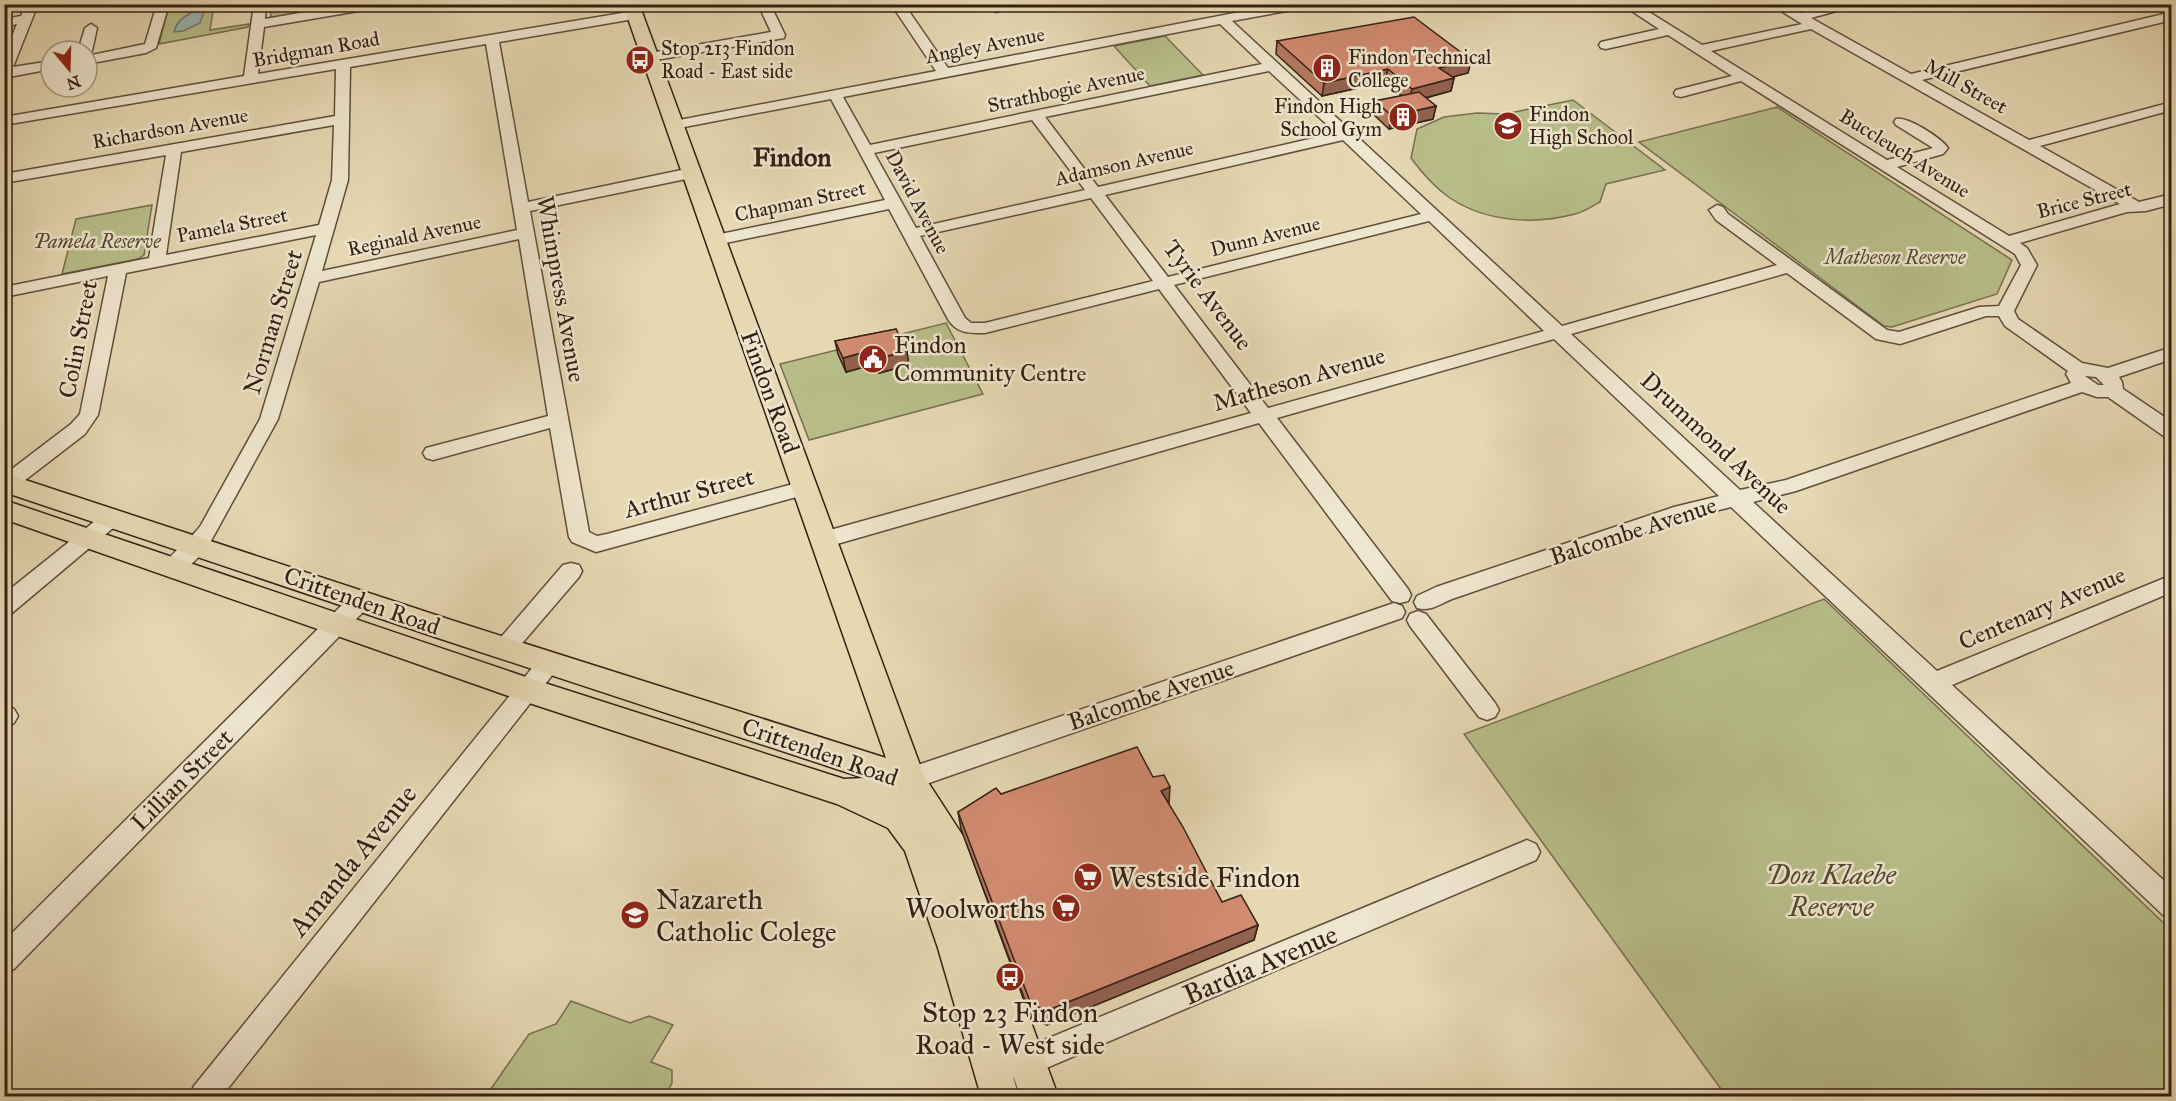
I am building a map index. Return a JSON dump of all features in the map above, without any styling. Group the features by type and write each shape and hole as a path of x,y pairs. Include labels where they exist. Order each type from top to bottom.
{"main road":[{"name":"Findon Road","path":"633,10 909,779 920,844 955,948 997,1086"},
{"name":"Crittenden Road","path":"6,484 199,545 504,649 909,779"},
{"name":"Crittenden Road","path":"4,509 528,690 844,793 875,791 909,779"},
{"path":"842,757 862,752 870,747 878,739 887,719"},
{"name":"Findon Road","path":"909,779 947,836 1039,1096"},
{"path":"844,793 899,818 920,844"},
{"path":"955,948 990,959"}],"street":[{"path":"5,73 32,4"},
{"path":"99,58 147,48 151,45 154,26 163,4"},
{"path":"251,79 260,4"},
{"path":"257,24 376,4"},
{"path":"897,4 944,73"},
{"path":"996,8 1017,4"},
{"name":"Angley Avenue","path":"674,125 1303,4"},
{"name":"Buccleuch Avenue","path":"1627,4 2021,251 2030,265 2005,311"},
{"name":"Mill Street","path":"1776,4 2134,205"},
{"path":"1799,17 1856,4"},
{"path":"650,57 779,34 766,5"},
{"name":"Bridgman Road","path":"4,121 492,39 633,10"},
{"path":"1909,79 2172,16"},
{"path":"4,22 26,19"},
{"name":"Drummond Avenue","path":"1223,20 2170,902"},
{"path":"1699,50 1813,25"},
{"path":"88,39 91,28"},
{"path":"1606,45 1669,31"},
{"name":"Whimpress Avenue","path":"492,39 579,537 588,542"},
{"name":"Norman Street","path":"174,567 199,545 269,418 340,180 343,64"},
{"name":"Strathbogie Avenue","path":"866,150 1273,66"},
{"path":"5,73 39,67"},
{"path":"1681,93 1742,77"},
{"name":"David Avenue","path":"835,94 958,321 967,328"},
{"path":"2028,145 2172,106"},
{"name":"Tyrie Avenue","path":"1036,115 1265,415 1397,603"},
{"name":"Richardson Avenue","path":"4,179 342,118"},
{"path":"1883,166 1938,151 1941,148 1901,122"},
{"name":"Adamson Avenue","path":"910,234 1348,135"},
{"path":"157,262 174,148"},
{"path":"521,208 691,173"},
{"path":"2164,201 2172,212"},
{"name":"Brice Street","path":"2007,242 2134,205 2146,206 2164,201"},
{"name":"Chapman Street","path":"716,240 894,203"},
{"path":"1718,210 1722,217 1882,335 1900,338 1985,311 2005,311 2011,322 2100,391 2109,383 2172,353"},
{"name":"Dunn Avenue","path":"967,328 985,328 1434,215"},
{"name":"Pamela Street","path":"4,292 326,228"},
{"name":"Reginald Avenue","path":"312,278 525,233"},
{"name":"Matheson Avenue","path":"823,540 1790,267"},
{"name":"Colin Street","path":"6,484 78,429 89,415 118,270"},
{"name":"Balcombe Avenue","path":"1422,611 1444,593 1681,512 1789,486 2078,387 2080,377"},
{"path":"2109,383 2172,432"},
{"path":"433,453 558,420"},
{"name":"Arthur Street","path":"588,542 596,544 606,542 804,488"},
{"path":"4,607 112,518"},
{"path":"504,649 571,571"},
{"name":"Centenary Avenue","path":"1933,683 2172,583"},
{"path":"1397,603 1411,594 1487,710"},
{"name":"Lillian Street","path":"4,960 360,601"},
{"name":"Balcombe Avenue","path":"909,779 1397,603"},
{"name":"Amanda Avenue","path":"204,1096 549,663"},
{"name":"Bardia Avenue","path":"997,1086 1027,1062 1527,852"}],"green space":[{"path":"270,4 354,5 271,18"},
{"path":"214,5 210,30 249,24 248,27 159,44 168,9"},
{"path":"1165,36 1203,75 1150,86 1114,46"},
{"path":"1573,100 1665,170 1606,184 1600,202 1578,213 1543,220 1527,220 1495,217 1464,206 1439,189 1411,158 1417,129 1444,117 1477,113 1505,114"},
{"name":"Matheson Reserve","path":"1777,107 2012,260 1997,294 1892,327 1884,326 1639,142"},
{"name":"Pamela Reserve","path":"152,205 144,255 138,259 62,274 76,219"},
{"path":"946,323 983,394 809,440 780,364"},
{"name":"Don Klaebe Reserve","path":"1824,599 2171,930 2171,1096 1726,1096 1464,734"},
{"path":"571,1001 630,1023 649,1016 673,1025 651,1062 672,1070 672,1083 665,1096 486,1096 529,1034 556,1024"}],"water":[{"path":"205,9 200,23 183,31 174,32 178,23 186,16"}],"building":[{"path":"1414,17 1471,60 1439,68 1454,78 1412,89 1388,69 1324,83 1277,41"},
{"path":"1419,92 1436,106 1392,116 1375,101"},
{"path":"896,329 907,351 876,359 872,350 843,358 835,341"},
{"name":"Westside Findon","path":"1137,747 1153,777 1164,775 1170,787 1161,791 1183,827 1222,902 1241,895 1258,925 1046,1011 1031,1004 958,812 996,788 1001,794"}],"place":[{"name":"Stop 213 Findon Road - East side","path":"640,60"},
{"name":"Findon Technical College","path":"1327,68"},
{"name":"Findon High School Gym","path":"1403,117"},
{"name":"Findon High School","path":"1508,126"},
{"name":"Findon Community Centre","path":"873,359"},
{"name":"Westside Findon","path":"1088,877"},
{"name":"Woolworths","path":"1066,908"},
{"name":"Nazareth Catholic Colege","path":"635,915"},
{"name":"Stop 23 Findon Road - West side","path":"1010,977"}],"district":[{"name":"Findon","path":"792,157"}]}
